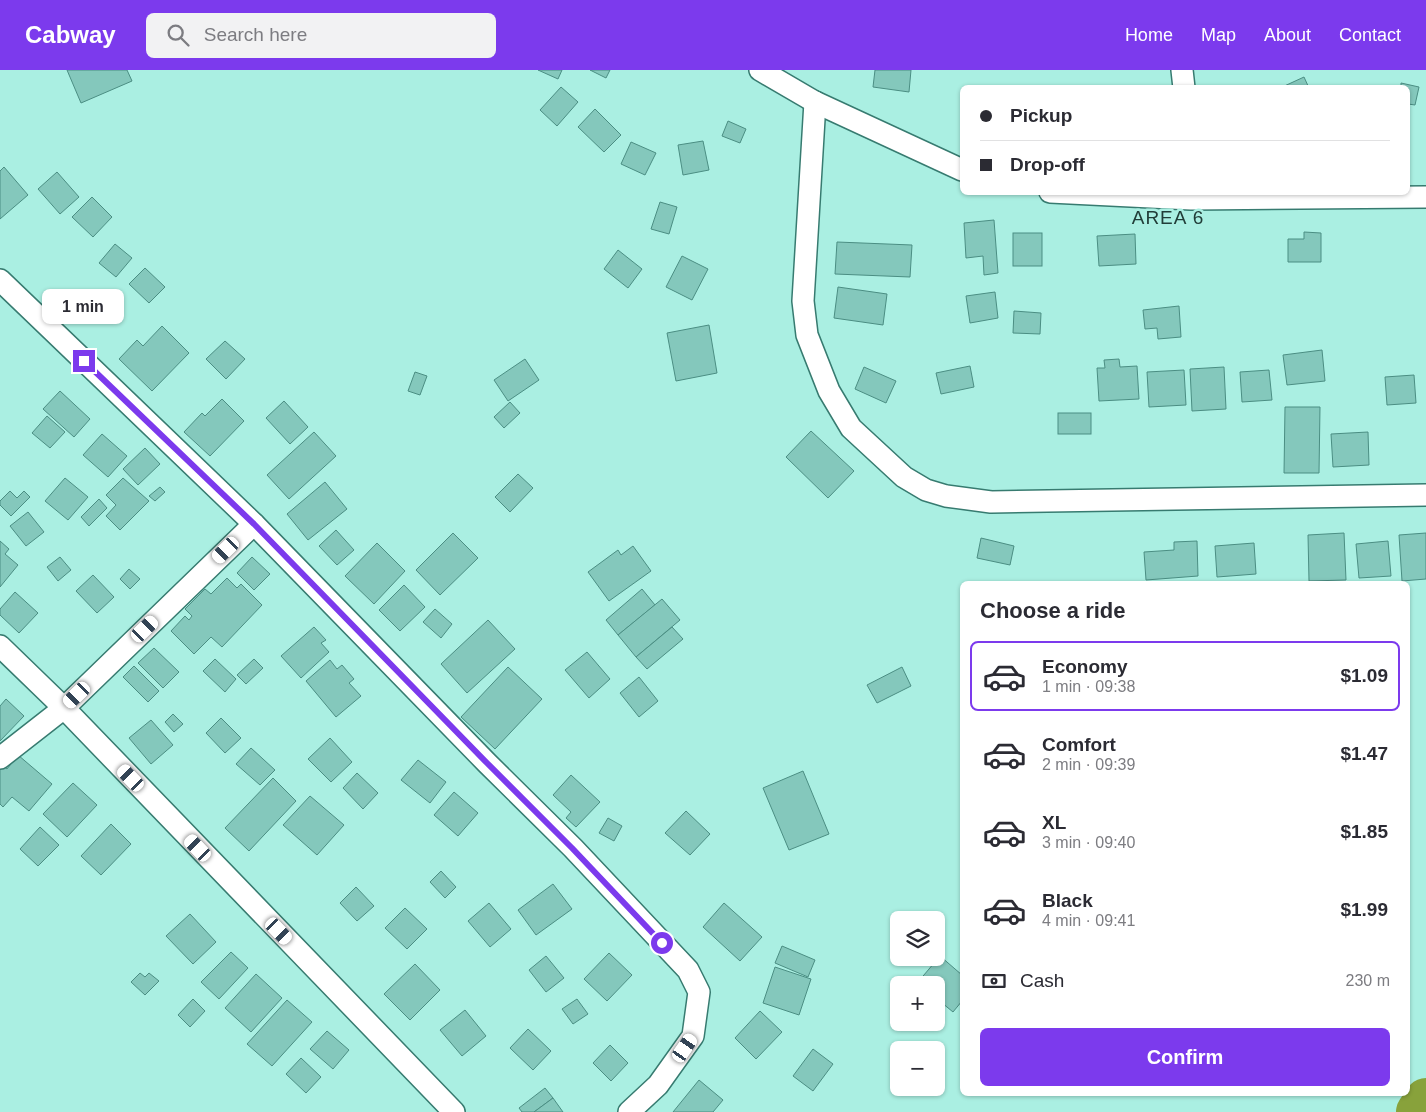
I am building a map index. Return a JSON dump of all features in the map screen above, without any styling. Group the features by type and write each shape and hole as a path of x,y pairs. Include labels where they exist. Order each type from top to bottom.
{"street":[{"path":"760,70 816,102 960,169"},
{"path":"1182,70 1184,85"},
{"path":"816,102 803,301 807,335 829,391 841,414 851,428 904,477 926,490 946,496 991,502 1426,495"},
{"path":"1156,195 1426,197"},
{"path":"0,280 254,524 572,848 688,970 699,992 694,1036 658,1085 629,1112"},
{"path":"0,758 64,708 254,524"},
{"path":"0,646 64,708 454,1112"}],"building":[{"path":"67,70 127,70 132,81 81,103"},
{"path":"538,70 562,70 558,79"},
{"path":"590,70 610,70 606,78"},
{"path":"875,70 911,70 909,92 873,87"},
{"path":"1304,77 1308,85 1287,85"},
{"path":"1410,85 1419,87 1415,105 1410,104"},
{"path":"561,87 578,102 557,126 540,110"},
{"path":"595,109 621,135 604,152 578,127"},
{"path":"728,121 746,129 740,143 722,136"},
{"path":"703,141 709,170 683,175 678,145"},
{"path":"631,142 656,153 645,175 621,164"},
{"path":"4,167 28,195 0,219 0,171"},
{"path":"57,172 79,197 60,214 38,189"},
{"path":"92,197 112,217 93,237 72,217"},
{"path":"660,202 677,207 669,234 651,229"},
{"path":"994,220 998,273 984,275 983,256 966,258 964,223"},
{"path":"1304,232 1321,233 1321,262 1288,262 1288,239 1304,239"},
{"path":"1013,233 1042,233 1042,266 1013,266"},
{"path":"1135,234 1136,264 1099,266 1097,236"},
{"path":"837,242 912,245 910,277 835,274"},
{"path":"115,244 132,258 116,277 99,263"},
{"path":"618,250 642,269 628,288 604,269"},
{"path":"682,256 708,269 692,300 666,287"},
{"path":"145,268 165,287 149,303 129,284"},
{"path":"838,287 887,294 883,325 834,318"},
{"path":"995,292 998,318 970,323 966,296"},
{"path":"1179,306 1181,337 1158,339 1157,328 1145,329 1143,310"},
{"path":"1014,311 1041,313 1040,334 1013,333"},
{"path":"709,325 717,373 676,381 667,333"},
{"path":"162,326 189,353 152,391 119,359 137,340 143,346"},
{"path":"225,341 245,359 226,379 206,359"},
{"path":"1322,350 1325,381 1287,385 1283,355"},
{"path":"525,359 539,380 508,401 494,380"},
{"path":"1119,359 1120,367 1137,366 1139,399 1099,401 1097,368 1105,368 1104,360"},
{"path":"970,366 974,387 941,394 936,373"},
{"path":"864,367 896,381 886,403 855,389"},
{"path":"1224,367 1226,409 1192,411 1190,369"},
{"path":"1184,370 1186,405 1149,407 1147,372"},
{"path":"1269,370 1272,400 1242,402 1240,372"},
{"path":"415,372 427,376 420,395 408,391"},
{"path":"1414,375 1416,403 1387,405 1385,377"},
{"path":"60,391 90,419 74,437 43,409"},
{"path":"222,399 244,421 210,456 184,432 202,413 205,416"},
{"path":"284,401 308,427 290,444 266,418"},
{"path":"510,402 520,413 504,428 494,417"},
{"path":"1285,407 1320,407 1319,473 1284,473"},
{"path":"1058,413 1091,413 1091,434 1058,434"},
{"path":"47,416 65,432 50,448 32,433"},
{"path":"811,431 854,471 828,498 786,457"},
{"path":"314,432 336,456 289,499 267,475"},
{"path":"1368,432 1369,465 1333,467 1331,434"},
{"path":"102,434 127,456 108,477 83,455"},
{"path":"145,448 160,464 138,485 123,469"},
{"path":"518,474 533,488 510,512 495,497"},
{"path":"65,478 88,497 68,520 45,501"},
{"path":"123,478 149,501 120,530 106,516 116,505 106,495"},
{"path":"325,482 347,509 308,540 287,514"},
{"path":"160,487 165,492 155,501 149,496"},
{"path":"10,491 17,498 24,491 30,497 11,516 0,505 0,501"},
{"path":"99,499 107,508 89,526 81,517"},
{"path":"28,512 44,532 26,546 10,526"},
{"path":"336,530 354,550 337,565 319,546"},
{"path":"453,533 478,558 440,595 416,570"},
{"path":"1344,533 1346,580 1309,581 1308,535"},
{"path":"1426,533 1426,579 1402,581 1399,535"},
{"path":"981,538 1014,546 1010,565 977,558"},
{"path":"0,541 9,549 5,554 18,565 0,587"},
{"path":"1197,541 1198,576 1146,580 1144,552 1174,550 1174,542"},
{"path":"1388,541 1391,576 1359,578 1356,544"},
{"path":"377,543 405,571 374,604 345,576"},
{"path":"1254,543 1256,574 1217,577 1215,546"},
{"path":"633,546 651,571 609,601 588,572 618,550 621,555"},
{"path":"60,557 71,570 58,581 47,567"},
{"path":"252,557 270,574 254,590 237,573"},
{"path":"129,569 140,579 130,589 120,579"},
{"path":"93,575 114,597 97,613 76,591"},
{"path":"227,578 237,588 241,584 262,605 222,647 211,637 194,654 171,631 185,616 189,620 192,616 185,609 205,589 211,594"},
{"path":"404,585 425,607 400,631 379,610"},
{"path":"642,589 655,605 618,635 606,620"},
{"path":"15,592 38,613 19,633 0,615 0,609"},
{"path":"662,599 680,620 636,657 618,635"},
{"path":"435,609 452,624 441,638 423,622"},
{"path":"488,620 515,649 467,693 441,664"},
{"path":"314,627 326,640 321,643 329,652 301,678 281,656"},
{"path":"672,627 683,639 647,669 636,657"},
{"path":"154,648 179,672 163,688 138,663"},
{"path":"587,652 610,679 589,698 565,670"},
{"path":"215,659 236,679 225,692 203,671"},
{"path":"254,659 263,668 246,684 237,675"},
{"path":"330,660 337,669 342,665 354,679 349,683 361,696 336,717 306,681"},
{"path":"134,666 159,691 148,702 123,677"},
{"path":"508,667 542,699 495,749 461,717"},
{"path":"902,667 911,686 877,703 867,685"},
{"path":"639,677 658,701 639,717 620,693"},
{"path":"6,699 24,716 0,741 0,706"},
{"path":"173,714 183,724 174,732 165,722"},
{"path":"221,718 241,738 225,753 206,733"},
{"path":"151,720 173,745 151,764 129,738"},
{"path":"330,738 352,762 331,782 308,759"},
{"path":"251,748 275,770 260,785 236,764"},
{"path":"18,755 52,784 29,811 12,797 3,807 0,804 0,766 1,764 7,769"},
{"path":"418,760 446,782 430,803 401,780"},
{"path":"803,771 829,834 789,850 763,788"},
{"path":"357,773 378,793 363,809 343,788"},
{"path":"571,775 600,802 576,827 566,818 571,812 553,795"},
{"path":"273,778 296,801 249,851 225,828"},
{"path":"73,783 97,805 67,837 43,814"},
{"path":"454,792 478,813 458,836 434,815"},
{"path":"310,796 344,825 317,855 283,825"},
{"path":"686,811 710,834 690,855 665,833"},
{"path":"608,818 622,826 614,841 599,833"},
{"path":"111,824 131,844 101,875 81,856"},
{"path":"40,827 59,845 38,866 20,849"},
{"path":"441,871 456,887 445,898 430,882"},
{"path":"553,884 572,909 536,935 518,910"},
{"path":"356,887 374,906 357,921 340,903"},
{"path":"489,903 511,929 490,947 468,921"},
{"path":"724,903 762,937 740,961 703,927"},
{"path":"405,908 427,929 407,949 385,928"},
{"path":"190,914 216,942 193,964 166,936"},
{"path":"782,946 815,960 808,977 775,963"},
{"path":"231,952 248,968 219,999 201,982"},
{"path":"609,953 632,975 607,1001 584,979"},
{"path":"546,956 564,978 546,992 529,970"},
{"path":"945,960 960,973 960,1003 953,1012 945,1005 945,976 923,976 932,966 945,966"},
{"path":"415,964 440,990 410,1020 384,994"},
{"path":"775,967 811,979 799,1015 763,1003"},
{"path":"140,973 145,977 149,973 159,981 145,995 131,982"},
{"path":"256,974 282,998 251,1032 225,1008"},
{"path":"193,999 205,1011 190,1027 178,1015"},
{"path":"577,999 588,1014 573,1024 562,1009"},
{"path":"287,1000 312,1022 272,1066 247,1044"},
{"path":"465,1010 486,1036 462,1056 440,1030"},
{"path":"760,1011 782,1032 756,1059 735,1038"},
{"path":"528,1029 551,1051 533,1070 510,1048"},
{"path":"327,1031 349,1050 333,1069 310,1049"},
{"path":"610,1045 628,1063 611,1081 593,1063"},
{"path":"813,1049 833,1064 813,1091 793,1076"},
{"path":"301,1058 321,1077 306,1093 286,1074"},
{"path":"699,1080 723,1100 713,1112 673,1112"},
{"path":"545,1088 553,1098 534,1112 522,1112 519,1108"},
{"path":"553,1098 563,1112 534,1112"}],"waterway":[{"path":"1418,1112 1426,1100"}],"district":[{"name":"AREA 6","path":"1168,217"}],"route":[{"path":"84,361 254,524 572,848 662,943"}]}
